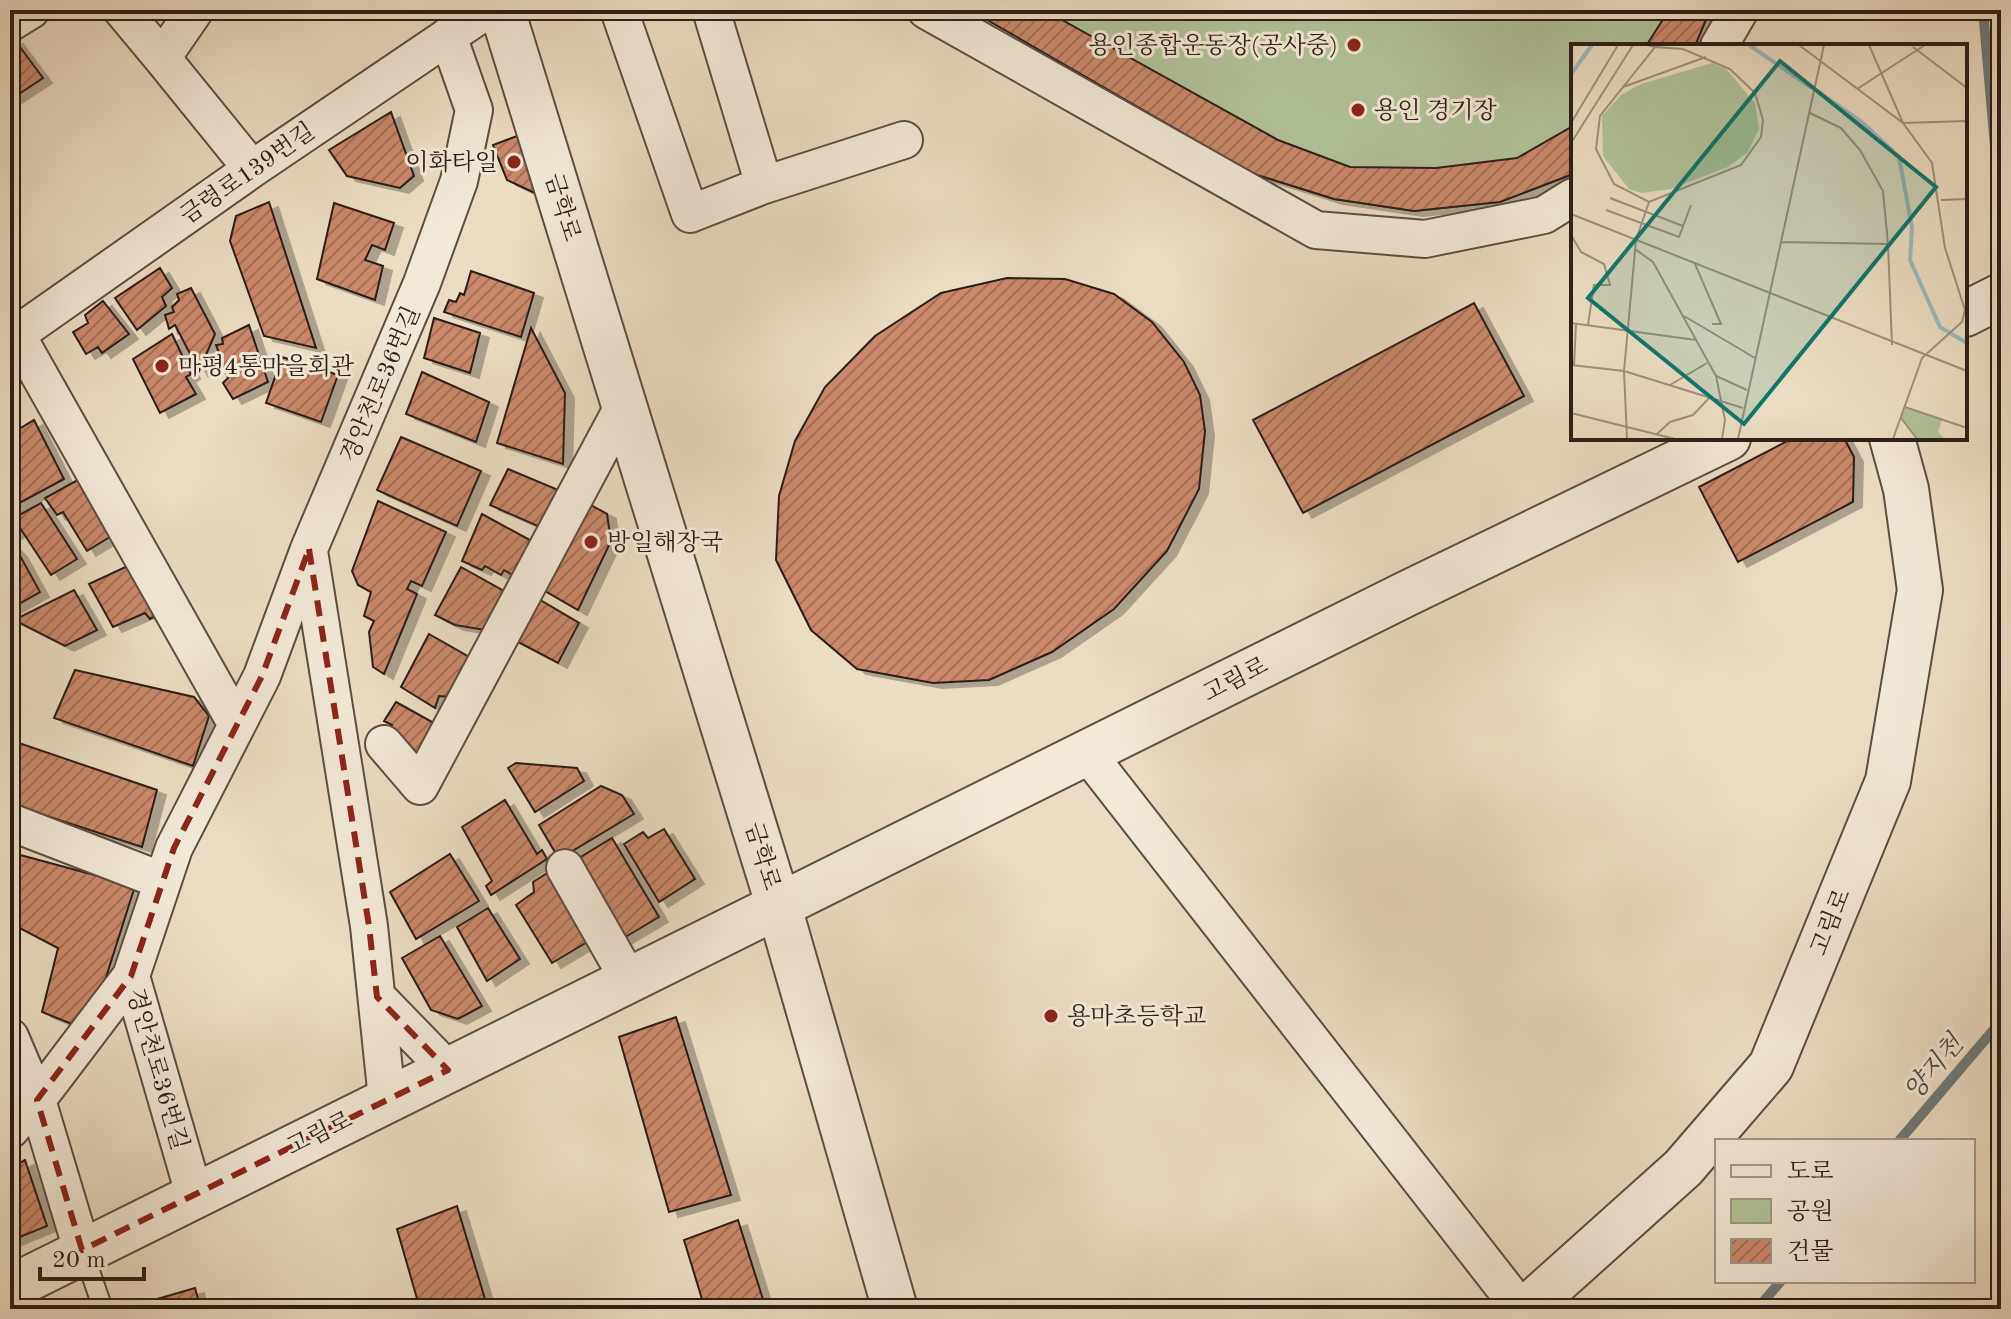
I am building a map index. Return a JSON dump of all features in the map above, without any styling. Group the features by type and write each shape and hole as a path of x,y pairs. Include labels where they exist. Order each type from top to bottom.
{"street":[{"path":"10,23 31,10"},
{"path":"122,10 252,169"},
{"path":"162,58 195,10"},
{"name":"금령로139번길","path":"13,332 487,10"},
{"name":"금학로","path":"502,10 779,907 895,1309"},
{"path":"619,10 690,214 764,185 904,140"},
{"path":"711,10 764,185"},
{"path":"926,10 1316,230 1425,239 1544,215 1571,198"},
{"path":"1720,44 1740,10"},
{"name":"경안천로36번길","path":"194,1194 131,976 174,848 262,676 309,549 422,283 459,181 474,110 448,36"},
{"path":"1967,313 2001,296"},
{"path":"13,332 237,725"},
{"path":"384,744 420,786 624,405"},
{"name":"고림로","path":"10,1288 1408,593 1724,440"},
{"name":"고림로","path":"1087,753 1523,1309 1683,1168 1771,1066 1777,1052 1888,781 1920,590 1906,489 1893,440"},
{"path":"309,549 369,926 387,1099"},
{"path":"10,822 163,881"},
{"path":"565,868 629,980"},
{"path":"10,1130 37,1100 131,976"},
{"path":"377,997 448,1070"},
{"path":"10,1037 37,1100 82,1250"}],"lane":[{"path":"82,1250 103,1309"}],"highlighted area":[{"path":"309,549 369,926 377,997 448,1070 82,1250 37,1100 131,976 174,848 262,676"}],"green space":[{"name":"용인 경기장","path":"970,10 1710,10 1696,44 1571,44 1571,175 1500,202 1414,211 1334,199 1254,174"}],"building":[{"path":"970,10 1044,10 1278,140 1350,167 1436,168 1517,158 1571,127 1571,175 1500,202 1414,211 1334,199 1254,174"},
{"path":"1669,10 1710,10 1696,44 1647,44"},
{"path":"14,39 43,78 10,100 10,42"},
{"path":"391,112 414,176 400,188 347,176 329,150"},
{"name":"이화타일","path":"517,136 539,195 507,180 493,145"},
{"path":"269,202 316,348 264,336 230,241 236,216"},
{"path":"334,203 394,223 385,250 372,245 365,260 383,266 375,300 317,279"},
{"path":"160,268 172,288 162,297 166,306 137,330 115,298"},
{"path":"471,271 534,293 521,337 444,312 449,300 456,302 460,293 464,295"},
{"path":"1007,278 1065,279 1114,294 1152,322 1184,362 1200,395 1205,431 1199,489 1167,551 1114,609 1052,652 989,680 933,683 857,669 811,630 776,560 779,496 795,441 825,387 875,336 941,293"},
{"path":"191,288 215,334 199,371 175,325 169,329 165,315 174,312 172,307 179,300 177,294"},
{"path":"103,301 129,334 102,353 98,347 86,354 73,332 88,323 85,315"},
{"path":"1474,303 1524,396 1303,513 1253,420"},
{"path":"434,318 480,333 470,373 424,358"},
{"path":"249,325 268,382 233,399 223,383 228,378 216,345 223,344 222,338"},
{"path":"531,328 565,393 563,464 497,443"},
{"name":"마평4통마을회관","path":"172,334 191,374 186,377 196,394 160,413 133,359"},
{"path":"282,357 338,375 321,422 266,403"},
{"path":"422,372 489,402 476,442 406,414"},
{"path":"34,420 64,479 10,508 10,427 14,432"},
{"path":"401,437 481,471 457,526 377,490"},
{"path":"1789,440 1845,440 1854,457 1853,502 1738,562 1699,487"},
{"path":"508,469 563,492 549,531 490,505"},
{"path":"83,477 118,532 87,551 63,512 57,515 45,498"},
{"path":"580,499 607,514 611,541 578,610 540,588"},
{"path":"378,501 446,532 422,586 411,581 407,589 417,594 384,674 373,667 369,632 374,621 364,616 371,592 358,585 352,571"},
{"path":"41,503 77,559 51,575 20,528 13,534 10,531 10,520"},
{"path":"482,514 537,544 519,579 504,570 501,575 485,566 482,570 462,561"},
{"path":"10,544 18,552 40,592 10,609"},
{"path":"134,563 161,613 150,619 145,613 113,627 89,584"},
{"path":"461,567 511,595 491,631 455,625 435,615"},
{"path":"74,590 97,630 65,646 14,620"},
{"path":"530,594 579,623 558,663 505,635"},
{"path":"429,634 476,661 460,698 439,696 435,708 401,687"},
{"path":"75,670 194,697 209,716 193,766 54,718"},
{"path":"396,702 443,728 422,762 406,751 409,744 389,732 392,725 384,721"},
{"path":"10,740 157,790 142,847 10,804"},
{"path":"516,763 577,768 584,781 535,812 508,768"},
{"path":"601,786 622,795 634,814 559,859 539,825"},
{"path":"505,800 537,854 542,850 547,859 491,895 486,886 492,881 462,827"},
{"path":"664,829 695,879 659,902 624,844 643,832 648,838"},
{"path":"612,838 659,917 622,939 574,861"},
{"path":"13,853 135,886 89,1031 42,1012 58,948 10,923 10,861"},
{"path":"450,854 479,901 416,939 390,892"},
{"path":"549,872 589,941 552,963 516,905 534,892 533,882"},
{"path":"488,908 520,959 487,981 457,927"},
{"path":"440,936 482,1006 458,1019 431,1010 402,958"},
{"path":"676,1017 731,1195 669,1212 619,1037"},
{"path":"25,1160 47,1226 10,1241 10,1168"},
{"path":"457,1206 488,1309 420,1309 397,1229"},
{"path":"738,1220 766,1309 705,1309 684,1240"},
{"path":"195,1288 201,1309 142,1309 140,1304"}],"waterway":[{"name":"양지천","path":"1983,10 2001,214"},
{"name":"양지천","path":"1901,1139 2001,1021"},
{"name":"양지천","path":"1757,1309 1779,1283"}],"place":[{"name":"용인종합운동장(공사중)","path":"1354,45"},
{"name":"용인 경기장","path":"1358,110"},
{"name":"이화타일","path":"514,162"},
{"name":"마평4통마을회관","path":"162,366"},
{"name":"방일해장국","path":"591,542"},
{"name":"용마초등학교","path":"1051,1016"}]}
